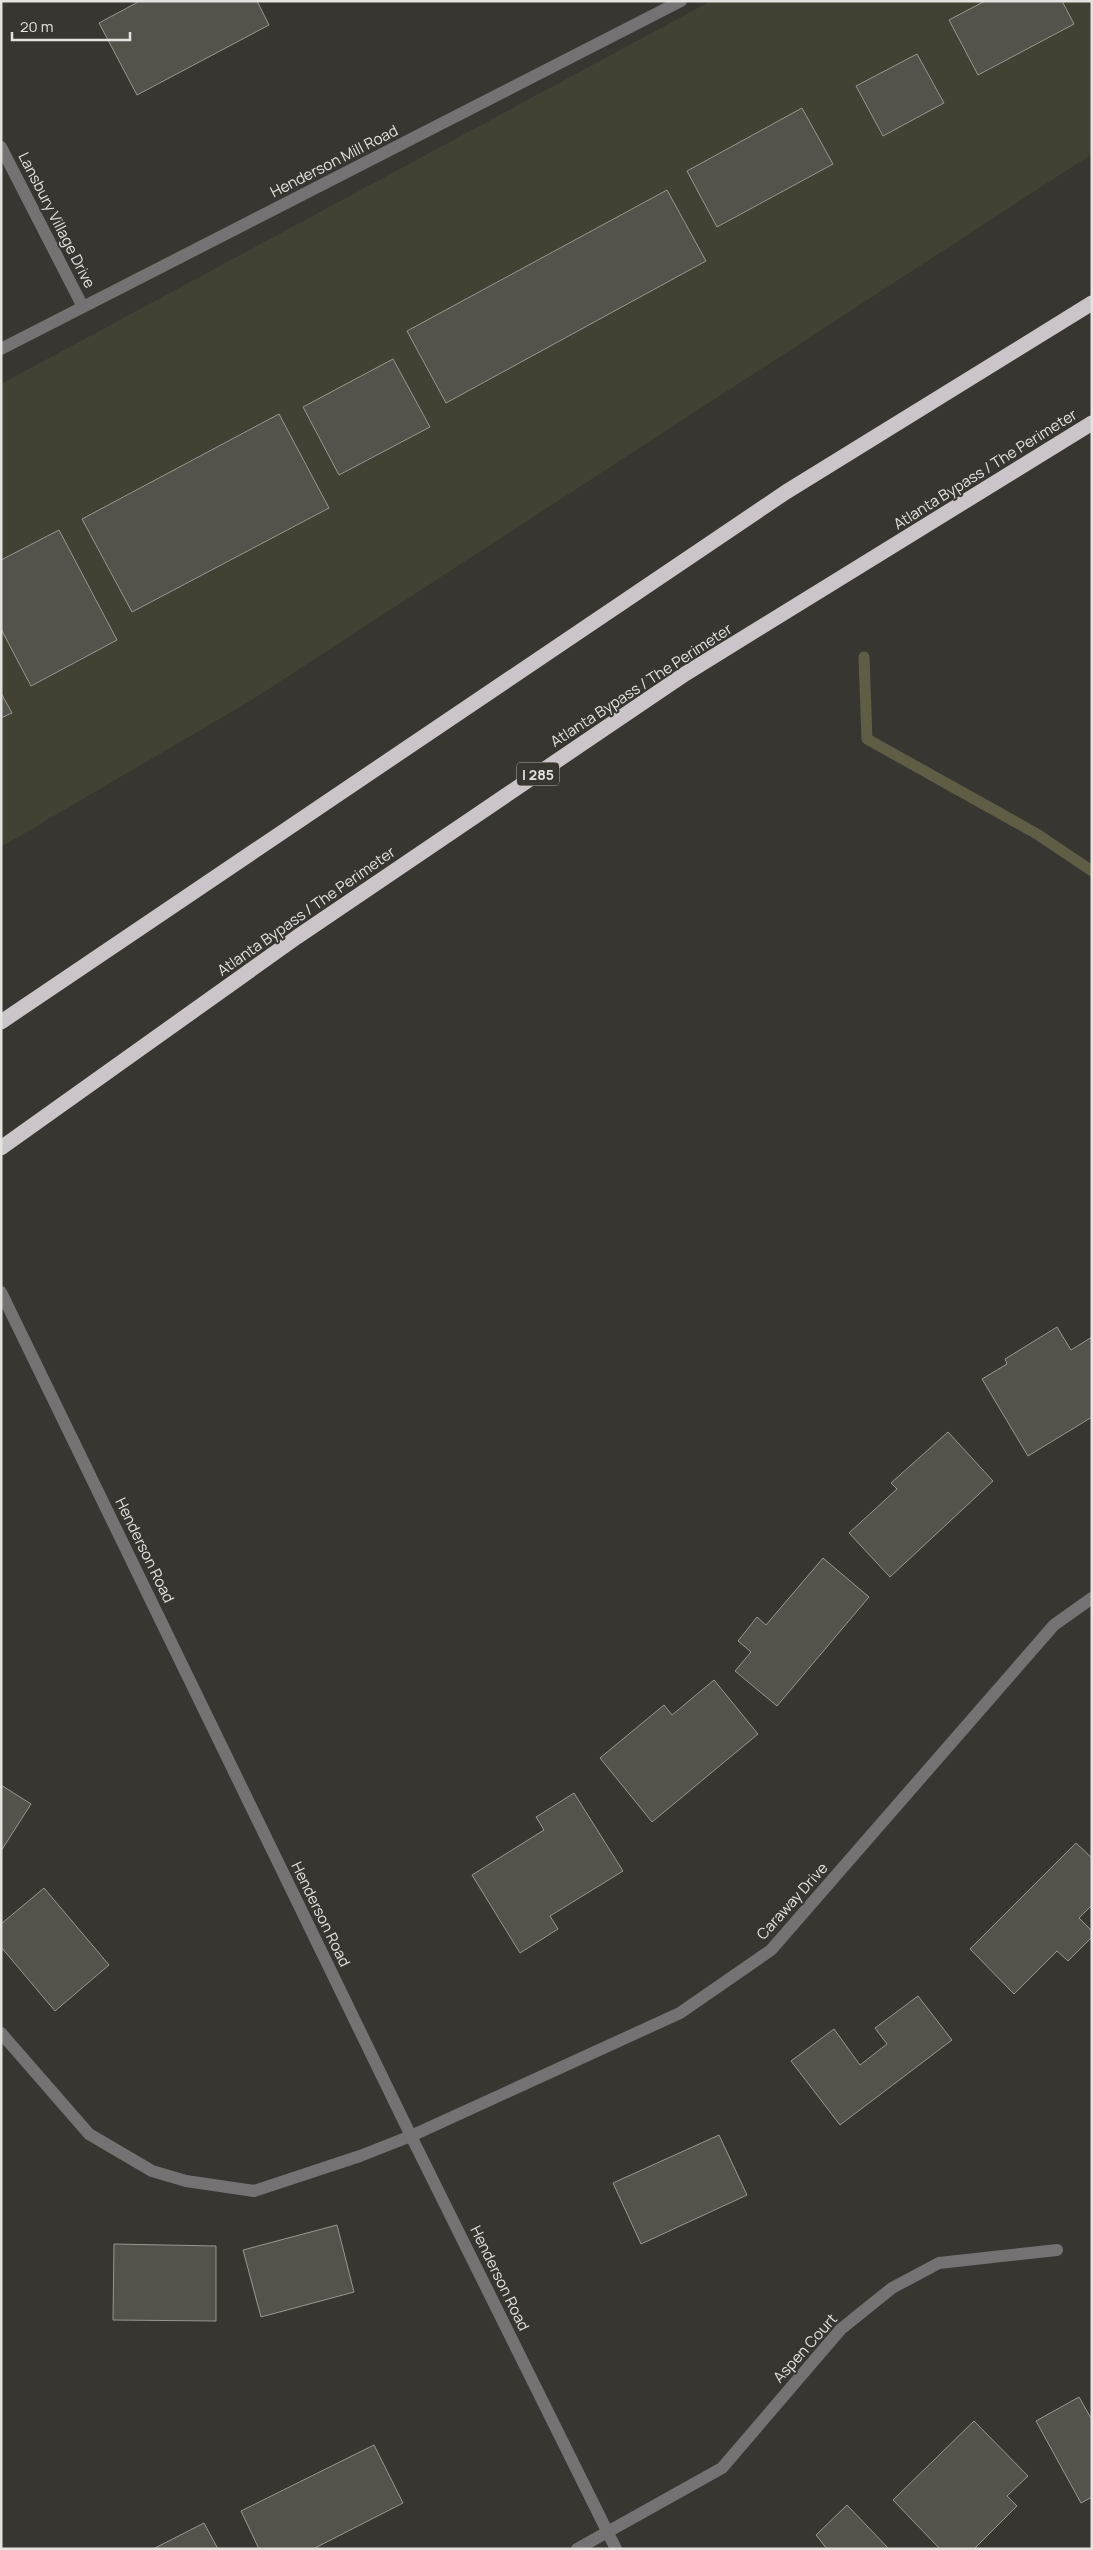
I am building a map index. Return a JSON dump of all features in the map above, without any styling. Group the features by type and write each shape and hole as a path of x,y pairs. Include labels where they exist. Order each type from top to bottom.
{"highway":[{"path":"1,1022 786,492 1092,303"},
{"name":"Atlanta Bypass / The Perimeter","path":"1,1148 297,937 685,674 1092,424"}],"street":[{"name":"Henderson Mill Road","path":"1,349 681,1"},
{"name":"Lansbury Village Drive","path":"1,147 83,307"},
{"name":"Henderson Road","path":"1,1292 411,2136 616,2549"},
{"name":"Caraway Drive","path":"1,2033 89,2134 152,2171 186,2181 254,2191 360,2156 411,2136 680,2014 771,1950 1054,1626 1092,1598"},
{"name":"Aspen Court","path":"577,2549 722,2468 841,2329 892,2288 939,2263 1057,2250"}],"shaded area":[{"path":"711,1 1092,1 1092,154 250,701 1,847 1,384"}],"building":[{"path":"140,1 257,1 269,25 137,95 99,23"},
{"path":"985,1 1062,1 1074,24 978,75 949,20"},
{"path":"917,54 944,103 883,136 856,86"},
{"path":"802,108 833,164 717,227 687,171"},
{"path":"667,190 706,261 446,403 407,331"},
{"path":"393,359 430,427 339,475 303,407"},
{"path":"279,414 329,508 132,612 82,519"},
{"path":"59,530 117,640 31,686 1,629 1,560"},
{"path":"1,693 12,713 1,718"},
{"path":"1057,1327 1071,1350 1092,1337 1092,1417 1028,1456 982,1379 1007,1364 1005,1359"},
{"path":"948,1432 993,1481 890,1577 849,1533 897,1489 891,1483"},
{"path":"823,1558 869,1597 777,1706 735,1671 751,1652 738,1641 757,1617 766,1625"},
{"path":"714,1680 758,1734 652,1822 600,1758 664,1705 672,1715"},
{"path":"1,1785 31,1804 1,1851"},
{"path":"574,1793 623,1871 550,1916 558,1929 520,1953 472,1875 544,1830 536,1817"},
{"path":"1076,1843 1092,1858 1092,1905 1079,1918 1092,1931 1092,1937 1068,1961 1057,1951 1014,1994 970,1949"},
{"path":"44,1888 109,1965 55,2011 1,1947 1,1924"},
{"path":"918,1996 952,2040 840,2125 791,2061 834,2029 860,2065 887,2044 875,2028"},
{"path":"719,2135 747,2195 641,2244 613,2183"},
{"path":"337,2225 354,2292 261,2317 243,2250"},
{"path":"114,2244 216,2246 216,2321 113,2320"},
{"path":"1079,2397 1092,2420 1092,2497 1081,2503 1036,2421"},
{"path":"974,2421 1028,2476 1007,2496 1017,2506 974,2549 940,2549 893,2500"},
{"path":"374,2445 403,2503 313,2549 259,2549 241,2511"},
{"path":"847,2505 889,2549 827,2549 816,2535"},
{"path":"204,2523 218,2549 153,2549"}],"waterway":[{"path":"864,657 867,739 1037,834 1092,871"}]}
